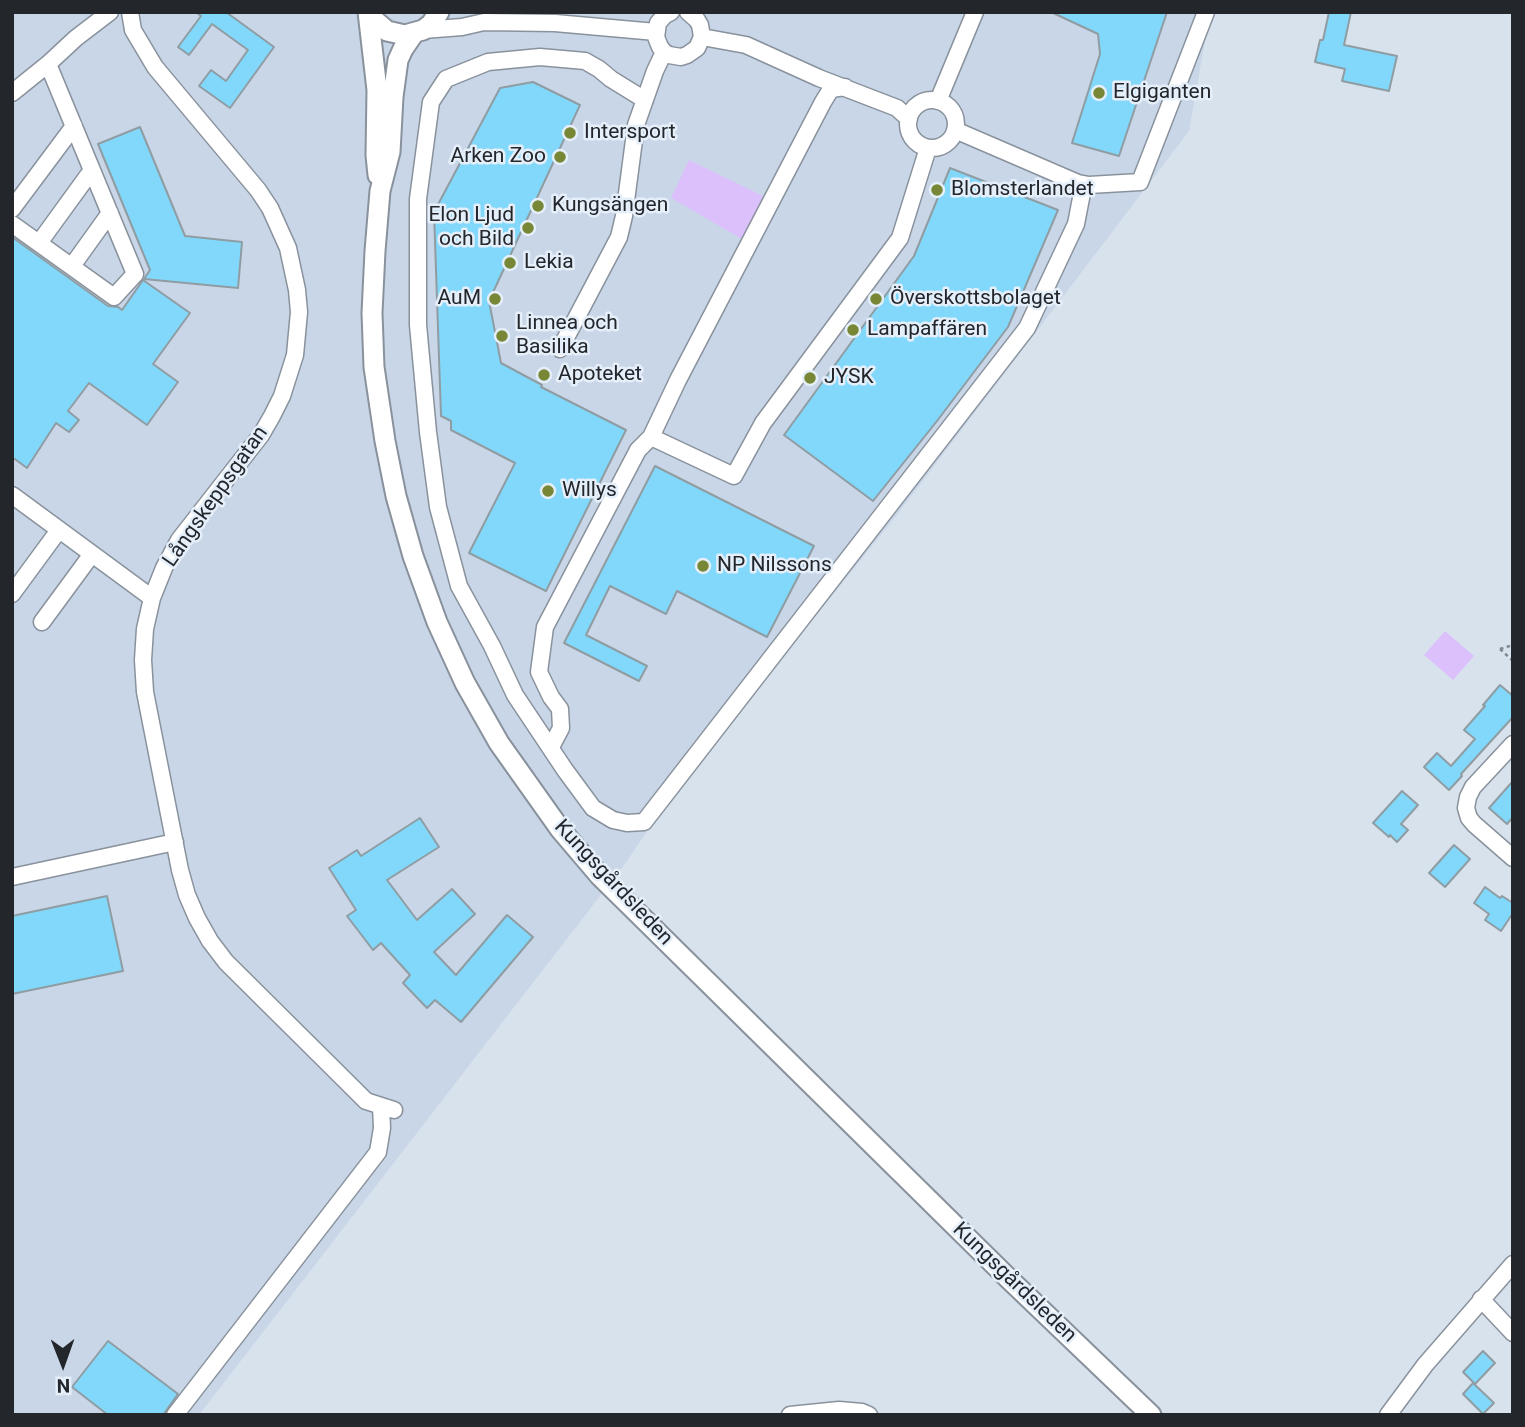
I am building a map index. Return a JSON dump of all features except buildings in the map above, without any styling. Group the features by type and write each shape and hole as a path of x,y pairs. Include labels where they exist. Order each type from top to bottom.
{"main road":[{"name":"Kungsgårdsleden","path":"369,12 387,31 396,34 418,32"},
{"name":"Kungsgårdsleden","path":"369,12 377,90 376,155 380,191"},
{"name":"Kungsgårdsleden","path":"439,12 431,24 418,32 403,49 398,61 390,152 380,191 375,251 372,313 374,367 396,496 413,556 437,622 465,683 499,743 560,829 600,876 1151,1415"}],"street":[{"path":"12,93 110,12"},
{"name":"Långskeppsgatan","path":"130,12 133,30 155,67 270,208 288,247 294,268 299,312 292,365 272,416 261,435 179,540 152,598 143,660 145,692 180,870 197,918 226,962 366,1101 388,1108 377,1152 175,1415"},
{"path":"468,12 484,22"},
{"path":"671,12 661,19 656,32 657,42 664,52 675,57 687,55 697,48 702,37 700,25 688,12"},
{"path":"938,101 975,12"},
{"path":"956,131 1083,184 1140,182 1206,12"},
{"path":"418,32 484,22 568,24 656,32"},
{"path":"702,37 746,45 819,78 897,108 909,119"},
{"path":"560,349 619,237 636,125 664,52"},
{"path":"645,100 585,61 540,57 488,62 446,79 430,102 418,199 418,324 428,432 438,507 459,586 515,695 565,769 593,808 613,820 627,823 644,822 1027,328 1076,223 1083,184"},
{"path":"12,224 114,297 135,274 48,64"},
{"path":"819,78 826,90 823,102"},
{"path":"551,747 561,728 560,709 539,672 545,627 638,450 651,438 678,380 823,102 831,89 845,87"},
{"path":"930,100 938,101 951,109 956,131 948,142 928,148 920,145 910,134 909,119 916,106 930,100"},
{"path":"12,209 74,126"},
{"path":"651,438 734,476 763,423 900,238 928,148"},
{"path":"39,243 92,170"},
{"path":"72,267 110,213"},
{"path":"12,495 152,598"},
{"path":"12,594 59,530"},
{"path":"42,622 92,554"},
{"path":"1513,744 1473,787 1466,808 1474,824 1513,858"},
{"path":"12,877 175,842"},
{"path":"1388,1415 1425,1366 1513,1264"},
{"path":"1481,1299 1513,1333"},
{"path":"790,1415 839,1410 869,1415"}],"path":[{"path":"1513,645 1500,649 1513,661"}],"shaded area":[{"path":"12,12 1210,12 1189,131 896,516 670,797 627,861 199,1415 12,1415"},
{"path":"689,160 763,196 742,239 671,198"},
{"path":"1445,631 1474,656 1453,680 1424,655"}],"place":[{"name":"Elgiganten","path":"1099,93"},
{"name":"Intersport","path":"570,133"},
{"name":"Arken Zoo","path":"560,157"},
{"name":"Blomsterlandet","path":"937,190"},
{"name":"Kungsängen","path":"538,206"},
{"name":"Elon Ljud och Bild","path":"528,228"},
{"name":"Lekia","path":"510,263"},
{"name":"AuM","path":"495,299"},
{"name":"Överskottsbolaget","path":"876,299"},
{"name":"Lampaffären","path":"853,330"},
{"name":"Linnea och Basilika","path":"502,336"},
{"name":"Apoteket","path":"544,375"},
{"name":"JYSK","path":"810,378"},
{"name":"Willys","path":"548,491"},
{"name":"NP Nilssons","path":"703,566"}]}
